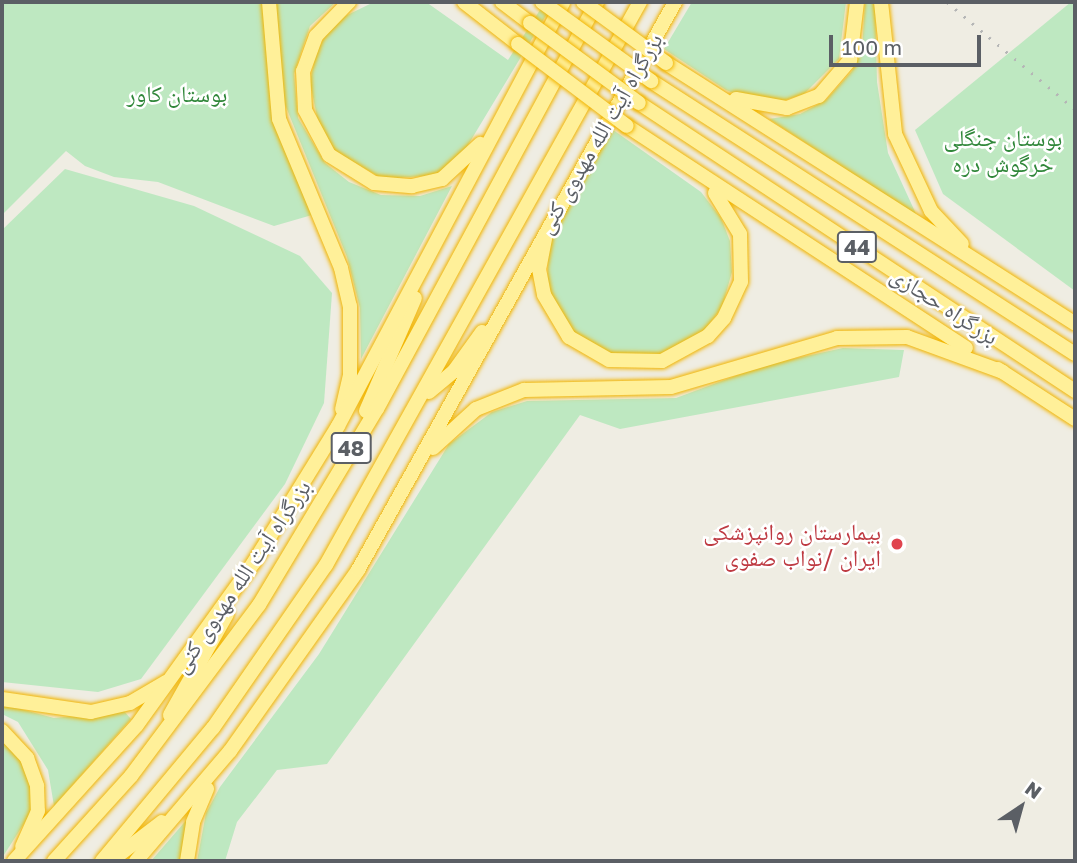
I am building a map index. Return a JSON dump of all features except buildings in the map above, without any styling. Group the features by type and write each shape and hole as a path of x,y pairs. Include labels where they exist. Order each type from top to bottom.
{"highway":[{"path":"268,2 279,119 341,268 349,306 350,375 338,426"},
{"path":"349,2 316,36 303,71 305,110 329,155 374,183 427,184 457,170 493,130"},
{"name":"بزرگراه حجازی","path":"502,2 639,103 1075,391"},
{"name":"بزرگراه حجازی","path":"542,2 651,81 1075,354"},
{"name":"بزرگراه آیت الله مهدوی کنی","path":"13,861 81,791 176,675 244,578 338,426 563,2"},
{"path":"583,2 666,63 709,87 883,205 1022,288"},
{"name":"بزرگراه آیت الله مهدوی کنی","path":"54,861 146,757 259,605 350,450 597,2"},
{"name":"بزرگراه آیت الله مهدوی کنی","path":"102,861 157,799 267,654 359,513 575,111 640,2"},
{"name":"بزرگراه آیت الله مهدوی کنی","path":"136,861 230,751 319,630 416,468 549,221 675,2"},
{"path":"709,87 770,108 796,107 819,96 850,60 858,34 857,2"},
{"path":"881,2 895,134 913,181 946,231 1075,324"},
{"path":"464,3 676,161 1075,419"},
{"path":"549,221 540,278 550,310 569,337 593,354 625,363 647,364 679,354 708,336 724,318 744,264 732,215 676,161"},
{"path":"350,450 412,307 421,272"},
{"path":"422,398 454,371 510,295"},
{"path":"416,468 464,417 507,395 544,388 671,387 837,338 907,337 1003,372"},
{"path":"146,757 215,640 244,578"},
{"path":"2,699 67,712 101,711 130,703 176,675"},
{"path":"2,731 27,758 38,799 32,828 13,861"},
{"path":"187,861 192,822 230,751"},
{"path":"111,861 188,803"}],"green space":[{"name":"بوستان کاور","path":"2,2 264,2 271,108 312,215 274,226 158,182 114,177 85,166 66,151 2,215"},
{"path":"273,2 336,2 310,26 294,74 298,118 325,163 349,182 381,195 420,196 452,186 361,359 360,308 347,257 284,102"},
{"path":"374,2 426,2 508,60 545,2 554,2 459,160 438,175 383,179 336,152 319,127 310,82 316,53 333,22"},
{"path":"692,2 846,2 839,59 804,94 782,101 758,103 726,90 664,49"},
{"path":"865,2 875,2 877,82 888,153 917,216 769,119 800,114 826,100 852,71 862,50"},
{"name":"بوستان جنگلی خرگوش دره","path":"1071,2 1075,2 1075,291 943,194 915,130"},
{"path":"609,127 701,192 721,218 730,241 732,272 722,307 701,335 670,354 627,360 583,344 547,296 549,240"},
{"path":"65,169 194,206 300,256 332,293 324,403 285,484 141,679 98,692 2,682 2,230"},
{"path":"843,348 904,350 899,377 620,429 580,415 327,764 277,770 237,822 225,861 197,861 206,813 220,787 319,654 449,444 492,412 527,401 676,398 765,365"},
{"path":"2,704 54,718 124,711 131,719 54,806 48,770 18,722 2,714"},
{"path":"2,737 17,751 32,783 34,808 2,858"},
{"path":"189,817 182,861 151,861"}],"railway":[{"path":"947,2 1075,109"}],"place":[{"name":"بیمارستان روانپزشکی ایران /نواب صفوی","path":"897,544"}]}
